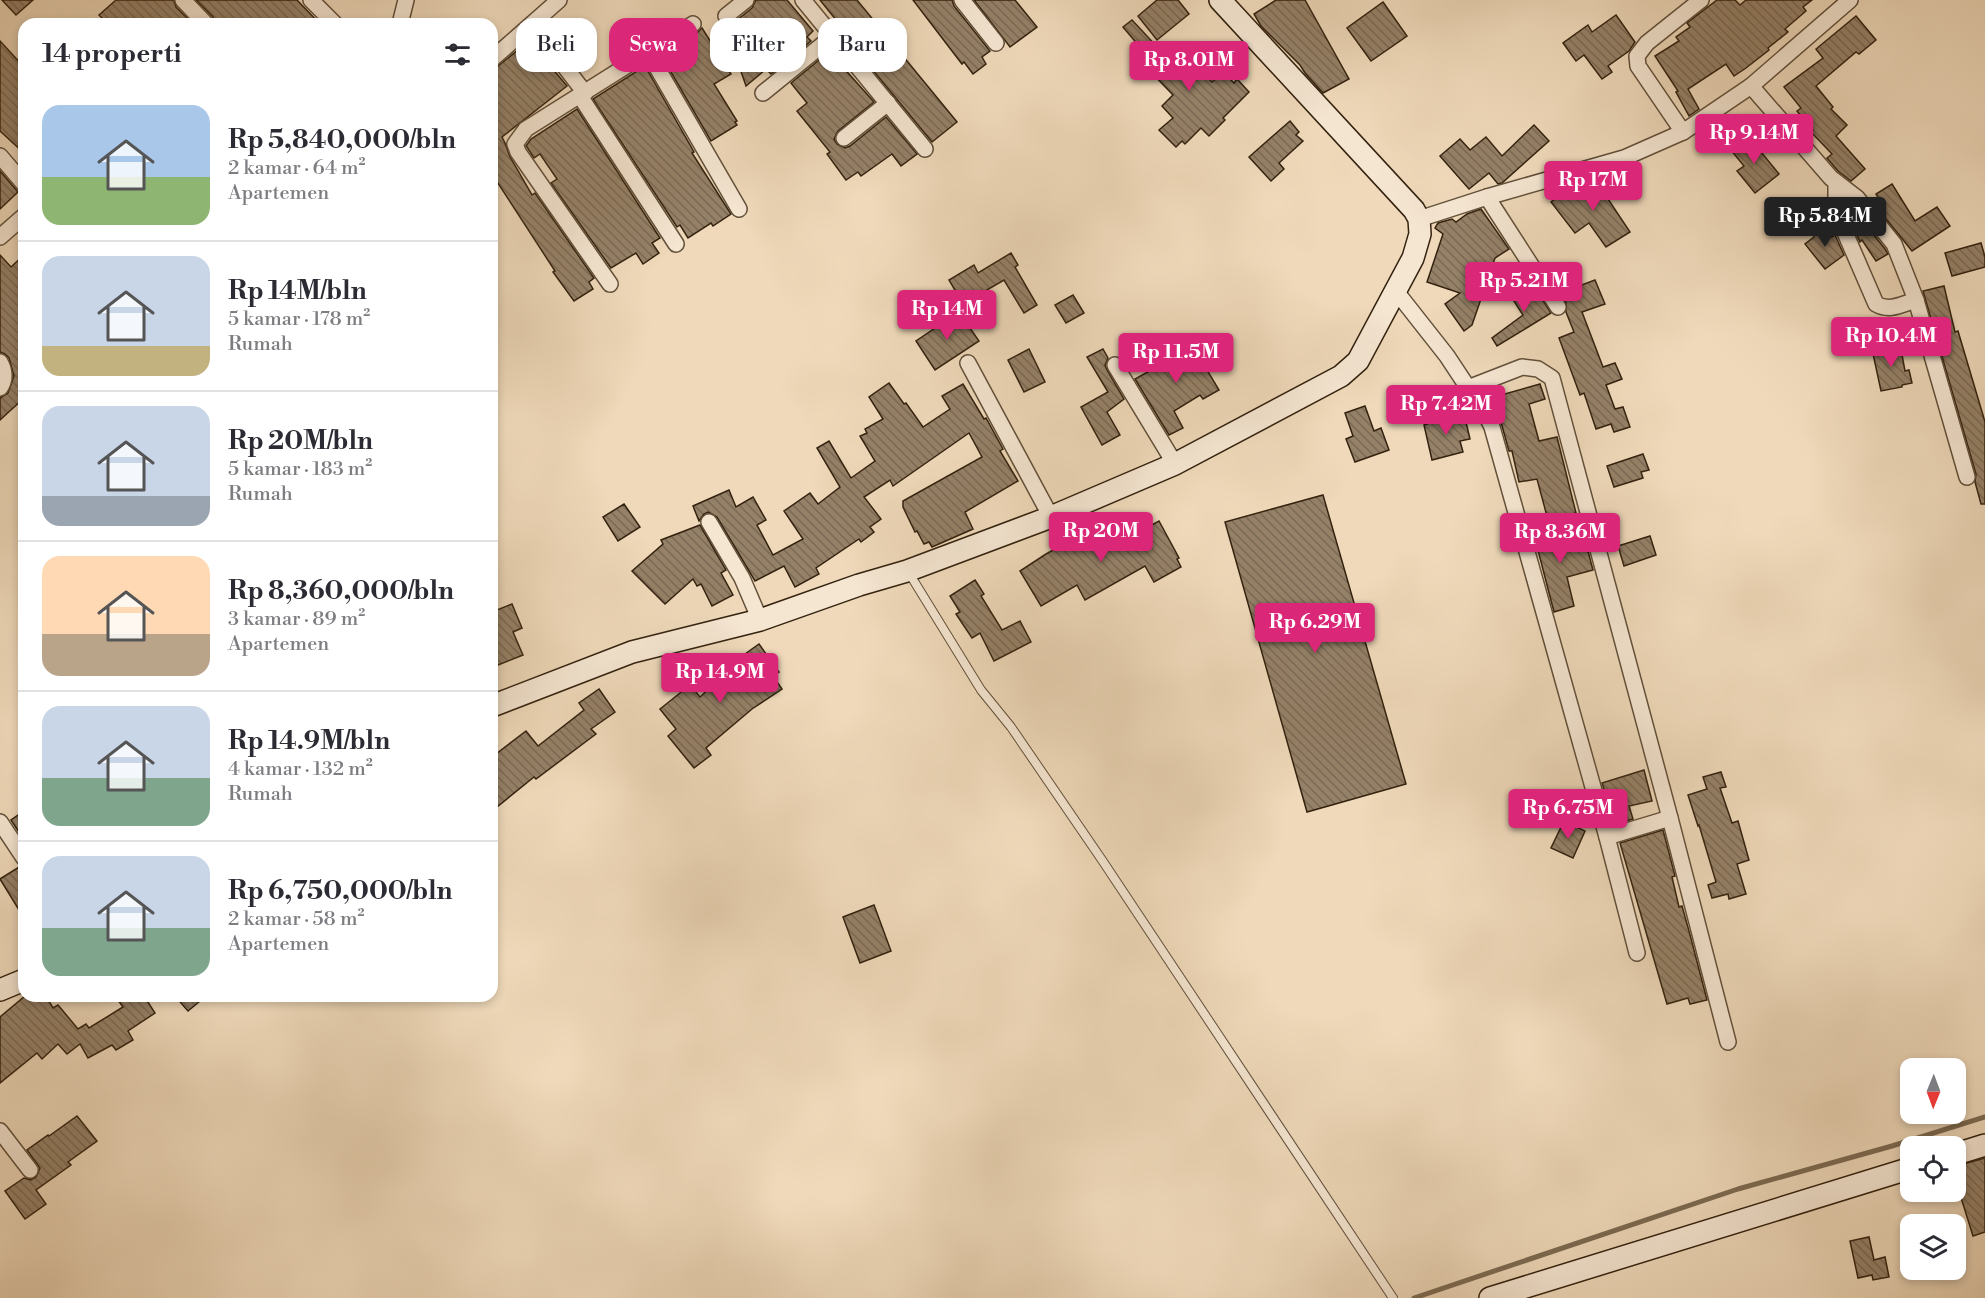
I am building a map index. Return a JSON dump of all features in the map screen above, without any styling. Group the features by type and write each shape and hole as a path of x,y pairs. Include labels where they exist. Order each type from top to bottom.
{"street":[{"path":"183,0 200,18"},
{"path":"311,0 329,18"},
{"path":"402,18 406,0"},
{"path":"539,18 559,0"},
{"path":"726,16 746,0"},
{"path":"803,0 818,18"},
{"path":"962,0 996,43"},
{"path":"498,704 632,652 760,621 859,585 907,571 1051,517 1175,464 1341,376 1358,361 1413,258 1420,234 1419,219 1414,210 1220,0"},
{"path":"1683,132 1638,66 1637,56 1647,43 1701,0"},
{"path":"1419,219 1624,158 1683,132 1751,87 1850,0"},
{"path":"498,54 516,38"},
{"path":"763,93 818,48"},
{"path":"567,72 676,244"},
{"path":"610,284 518,153 515,144 526,129 617,72"},
{"path":"660,72 739,209"},
{"path":"862,72 925,149"},
{"path":"1751,87 1831,178 1857,198 1894,244 1916,300 1967,477"},
{"path":"844,138 888,104"},
{"path":"0,156 18,177"},
{"path":"1836,182 1836,207 1840,221 1876,304 1883,308 1890,308 1916,300"},
{"path":"1487,197 1558,308"},
{"path":"0,237 18,221"},
{"path":"1395,290 1447,356 1492,427 1637,953"},
{"path":"0,362 4,375 0,388"},
{"path":"968,363 1051,517"},
{"path":"1115,365 1175,464"},
{"path":"1468,388 1521,367 1538,369 1552,378 1728,1042"},
{"path":"709,522 742,578 760,621"},
{"path":"1606,837 1670,818"},
{"path":"0,822 18,849"},
{"path":"0,990 18,982"},
{"path":"0,1131 30,1170"},
{"path":"1966,1151 1985,1145"},
{"path":"1490,1298 1900,1171"}],"lane":[{"path":"907,571 981,690 1011,727 1102,860 1392,1298"}],"building":[{"path":"2,0 33,0 16,15"},
{"path":"116,0 174,0 176,7 187,18 102,18 99,15"},
{"path":"196,0 297,0 314,18 213,18"},
{"path":"756,0 787,0 802,18 740,18 752,8"},
{"path":"820,0 857,0 872,18 834,18"},
{"path":"913,0 952,0 954,6 990,51 982,57 986,64 973,74 964,62 962,64"},
{"path":"974,0 1015,0 1037,27 1010,47"},
{"path":"1157,0 1178,0 1189,14 1157,40 1138,16"},
{"path":"1276,0 1305,0 1349,79 1323,93 1300,65 1261,26 1254,14"},
{"path":"1717,0 1735,0 1740,5 1746,0 1812,0 1803,7 1806,11 1785,29 1788,32 1746,68 1734,76 1726,64 1688,89 1699,109 1689,116 1676,92 1678,91 1655,56 1679,41 1676,37 1690,27 1687,23"},
{"path":"1383,2 1407,36 1371,61 1347,28"},
{"path":"1616,15 1635,42 1629,51 1608,66 1612,72 1602,79 1584,55 1576,61 1563,43 1588,25 1592,32"},
{"path":"1856,16 1876,40 1859,54 1856,52 1816,86 1833,107 1831,109 1847,125 1836,136 1865,169 1851,181 1827,158 1832,154 1811,132 1813,130 1797,111 1801,108 1784,87 1823,58 1816,49"},
{"path":"1132,20 1173,64 1184,53 1212,82 1223,72 1234,83 1237,79 1249,92 1209,136 1201,128 1185,144 1182,141 1176,147 1159,130 1173,118 1162,106 1173,95 1151,72 1157,67 1123,27"},
{"path":"806,23 813,31 807,37 811,41 806,45"},
{"path":"702,28 710,41 710,72 730,72 731,74 714,84 737,121 735,122 737,125 711,141 671,72 698,72 698,32"},
{"path":"0,41 18,60 18,148 0,131"},
{"path":"516,52 516,72 555,72 567,86 502,137 510,157 532,195 535,193 594,278 589,282 593,289 574,301 553,272 555,271 498,183 498,66"},
{"path":"818,61 818,72 847,72 874,102 838,131 834,139 837,144 845,148 850,146 886,117 917,154 901,166 892,154 861,176 858,172 846,180 827,154 830,152 797,111 807,103 791,83"},
{"path":"907,61 957,122 932,142 874,72 907,72"},
{"path":"636,72 648,72 694,152 692,153 731,214 713,226 711,223 688,238 680,225 677,227 593,99"},
{"path":"741,72 762,72 746,86"},
{"path":"577,109 660,238 652,243 659,253 643,264 636,253 611,268 551,183 557,179 540,154 534,158 526,146 531,139"},
{"path":"1290,121 1299,132 1296,135 1303,141 1279,163 1284,169 1271,181 1249,157"},
{"path":"1534,125 1549,141 1502,183 1498,184 1489,173 1469,189 1440,156 1460,139 1470,150 1486,137 1502,156"},
{"path":"1748,136 1779,174 1755,193 1737,171 1744,166 1731,150"},
{"path":"0,171 18,192 0,209"},
{"path":"1605,177 1616,194 1608,199 1630,232 1606,247 1589,223 1575,233 1551,202 1566,191 1571,198"},
{"path":"1892,184 1915,221 1937,207 1950,226 1912,251 1878,209 1883,206 1876,194"},
{"path":"1481,209 1509,249 1495,258 1472,325 1464,331 1445,304 1460,293 1427,282 1443,234 1435,228 1438,223 1452,219 1456,222 1467,214"},
{"path":"1861,219 1888,254 1876,261 1862,240 1860,242 1852,224"},
{"path":"1825,227 1832,237 1835,235 1844,255 1825,269 1805,244 1814,237 1813,234"},
{"path":"1981,243 1985,267 1952,276 1945,253"},
{"path":"1011,253 1018,265 1015,267 1037,305 1024,313 1004,280 963,304 949,280 974,265 978,273"},
{"path":"0,255 11,267 18,261 18,404 0,420 0,398 8,393 14,376 9,358 0,352"},
{"path":"1595,280 1605,304 1582,312 1603,367 1615,363 1622,379 1606,385 1615,409 1623,407 1630,427 1614,432 1611,424 1596,429 1584,393 1580,395 1559,338 1574,332 1566,312 1566,302 1560,293"},
{"path":"1531,282 1551,313 1497,346 1492,338 1523,315 1510,295"},
{"path":"1944,286 1955,332 1958,331 1985,422 1985,504 1981,504 1975,482 1976,474 1923,291"},
{"path":"1073,295 1084,313 1066,323 1055,305"},
{"path":"959,312 979,341 935,370 916,341"},
{"path":"1189,340 1219,390 1203,399 1200,395 1174,411 1183,428 1169,435 1135,379 1162,364 1158,359"},
{"path":"1900,344 1905,371 1909,370 1912,383 1881,391 1872,349"},
{"path":"1029,349 1045,382 1024,392 1008,360"},
{"path":"1103,349 1108,358 1105,365 1107,370 1124,399 1107,412 1120,435 1102,445 1081,407 1108,392 1087,357"},
{"path":"889,383 923,427 950,409 942,396 963,384 984,419 986,418 1003,449 1000,451 1018,481 965,512 973,529 932,547 929,542 924,544 917,531 915,532 903,507 903,501 982,457 969,433 893,486 890,480 864,497 881,519 870,527 874,532 861,542 859,539 816,568 819,574 795,587 784,566 755,581 717,517 708,512 699,521 693,506 729,490 736,507 753,497 766,520 757,525 773,555 803,539 784,511 810,493 818,504 840,487 817,448 829,441 851,478 875,461 860,436 867,433 865,429 883,419 869,397"},
{"path":"1540,384 1545,399 1529,404 1539,441 1557,437 1576,513 1548,520 1537,479 1519,482 1512,451 1509,451 1494,397"},
{"path":"1365,406 1374,431 1381,428 1389,450 1355,462 1346,439 1353,436 1345,413"},
{"path":"1443,414 1445,423 1465,418 1470,439 1460,441 1463,452 1432,460 1424,425 1430,423 1429,418"},
{"path":"1643,454 1649,470 1641,472 1643,478 1614,487 1607,466"},
{"path":"1323,495 1406,784 1307,812 1225,522"},
{"path":"624,504 640,527 618,541 603,517"},
{"path":"1159,521 1179,558 1177,559 1181,567 1154,582 1145,566 1085,600 1077,585 1041,606 1020,571 1083,534 1089,545 1111,533 1113,536 1119,532 1124,540"},
{"path":"1552,522 1558,547 1585,540 1593,570 1567,577 1574,606 1554,612 1532,527"},
{"path":"700,525 726,570 721,573 733,595 712,606 701,584 697,586 693,579 665,604 632,571 663,544 661,540"},
{"path":"1650,536 1656,555 1624,566 1618,546"},
{"path":"975,580 984,594 981,596 1002,630 1020,621 1031,642 994,661 980,633 972,638 956,614 960,612 950,596"},
{"path":"512,604 522,628 513,632 523,655 498,665 498,610"},
{"path":"759,644 779,672 773,676 782,689 752,709 706,748 711,755 694,768 668,736 676,729 660,709 690,685 700,697 733,666 731,664"},
{"path":"599,689 615,712 591,729 596,734 536,779 534,777 498,806 498,752 526,731 538,746 584,710 579,703"},
{"path":"1644,770 1652,801 1629,806 1633,819 1615,824 1602,783"},
{"path":"1721,772 1726,787 1720,788 1732,823 1738,821 1749,860 1737,864 1746,894 1729,899 1728,894 1712,898 1708,885 1716,882 1688,795 1707,789 1703,777"},
{"path":"18,815 18,831 11,820"},
{"path":"1564,821 1585,831 1573,858 1551,848"},
{"path":"1663,830 1675,876 1672,877 1679,907 1682,906 1707,1000 1690,1004 1688,998 1667,1004 1620,843"},
{"path":"18,868 18,908 0,879"},
{"path":"874,905 891,951 860,963 843,917"},
{"path":"18,1002 50,1002 53,1008 58,1005 78,1029 86,1024 89,1028 123,1007 119,1002 148,1002 155,1013 128,1031 133,1040 116,1050 112,1045 88,1058 80,1044 67,1054 58,1044 42,1059 37,1053 0,1083 0,1017"},
{"path":"180,1002 199,1002 188,1011"},
{"path":"77,1116 97,1141 68,1162 71,1165 36,1190 46,1204 25,1219 5,1191 24,1178 31,1180 36,1177 40,1168 27,1150"},
{"path":"1985,1158 1985,1232 1973,1236 1962,1202 1966,1202 1966,1163"},
{"path":"1869,1237 1874,1260 1885,1257 1889,1277 1873,1280 1872,1275 1858,1278 1850,1241"}],"waterway":[{"path":"1414,1298 1738,1189 1892,1146 1985,1117"}]}
